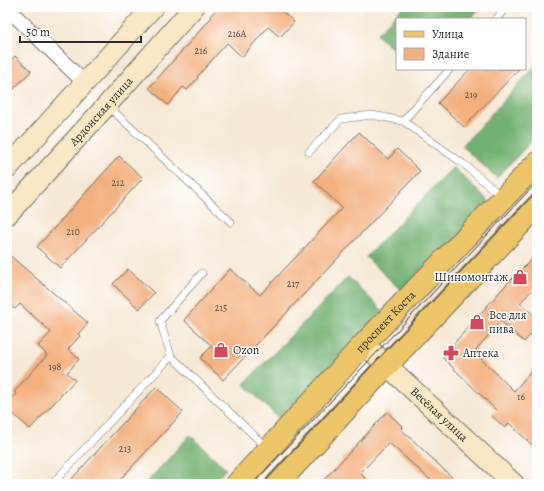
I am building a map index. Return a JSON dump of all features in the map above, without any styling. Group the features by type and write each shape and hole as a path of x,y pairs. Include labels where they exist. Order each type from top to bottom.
{"main road":[{"path":"7,170 152,7"},
{"name":"Ардонская улица","path":"7,215 107,106 194,7"},
{"name":"проспект Коста","path":"237,484 364,344 537,163"},
{"path":"277,484 537,206"},
{"name":"Весёлая улица","path":"364,344 514,484"}],"street":[{"path":"7,8 85,83"}],"lane":[{"path":"497,18 507,7"},
{"path":"403,121 449,70"},
{"path":"107,106 231,222"},
{"path":"309,152 341,119 372,115 403,121 465,165 503,198"},
{"path":"202,273 160,321 171,356 269,450"},
{"path":"52,484 171,356"}],"green space":[{"path":"403,7 481,7 471,18 396,18 396,52 377,34"},
{"path":"537,64 537,135 497,178 462,146"},
{"path":"453,167 491,204 405,294 366,257"},
{"path":"348,277 386,314 281,421 244,384"},
{"path":"190,435 226,469 212,484 145,484"}],"building":[{"path":"219,7 277,7 294,22 280,37 268,27 242,57 227,43 187,90 183,87 168,105 149,88 212,17 210,16"},
{"path":"15,56 31,71 7,96 7,64"},
{"path":"469,70 518,70 464,127 438,103"},
{"path":"359,132 388,159 397,149 420,171 223,380 200,358 212,346 184,320 230,269 260,295 342,208 314,181"},
{"path":"119,156 143,178 60,268 37,247"},
{"path":"7,253 88,323 78,334 80,336 68,349 79,359 67,373 75,380 30,429 7,408 7,404 16,394 14,392 47,355 38,346 51,332 20,304 15,309 7,303"},
{"path":"537,254 537,285 520,303 537,318 537,327 524,342 501,321 474,352 514,391 537,365 537,450 509,423 505,428 491,415 496,410 442,357 504,287"},
{"path":"128,269 154,293 139,309 113,284"},
{"path":"156,387 183,412 116,484 67,484"},
{"path":"387,412 403,427 401,429 459,484 435,484 389,443 360,473 371,484 320,484"}],"tram line":[{"path":"253,484 537,182"},
{"path":"263,484 379,358 537,191"}],"place":[{"name":"Шиномонтаж","path":"520,277"},
{"name":"Все для пива","path":"477,322"},
{"name":"Ozon","path":"221,350"},
{"name":"Аптека","path":"451,353"}]}
